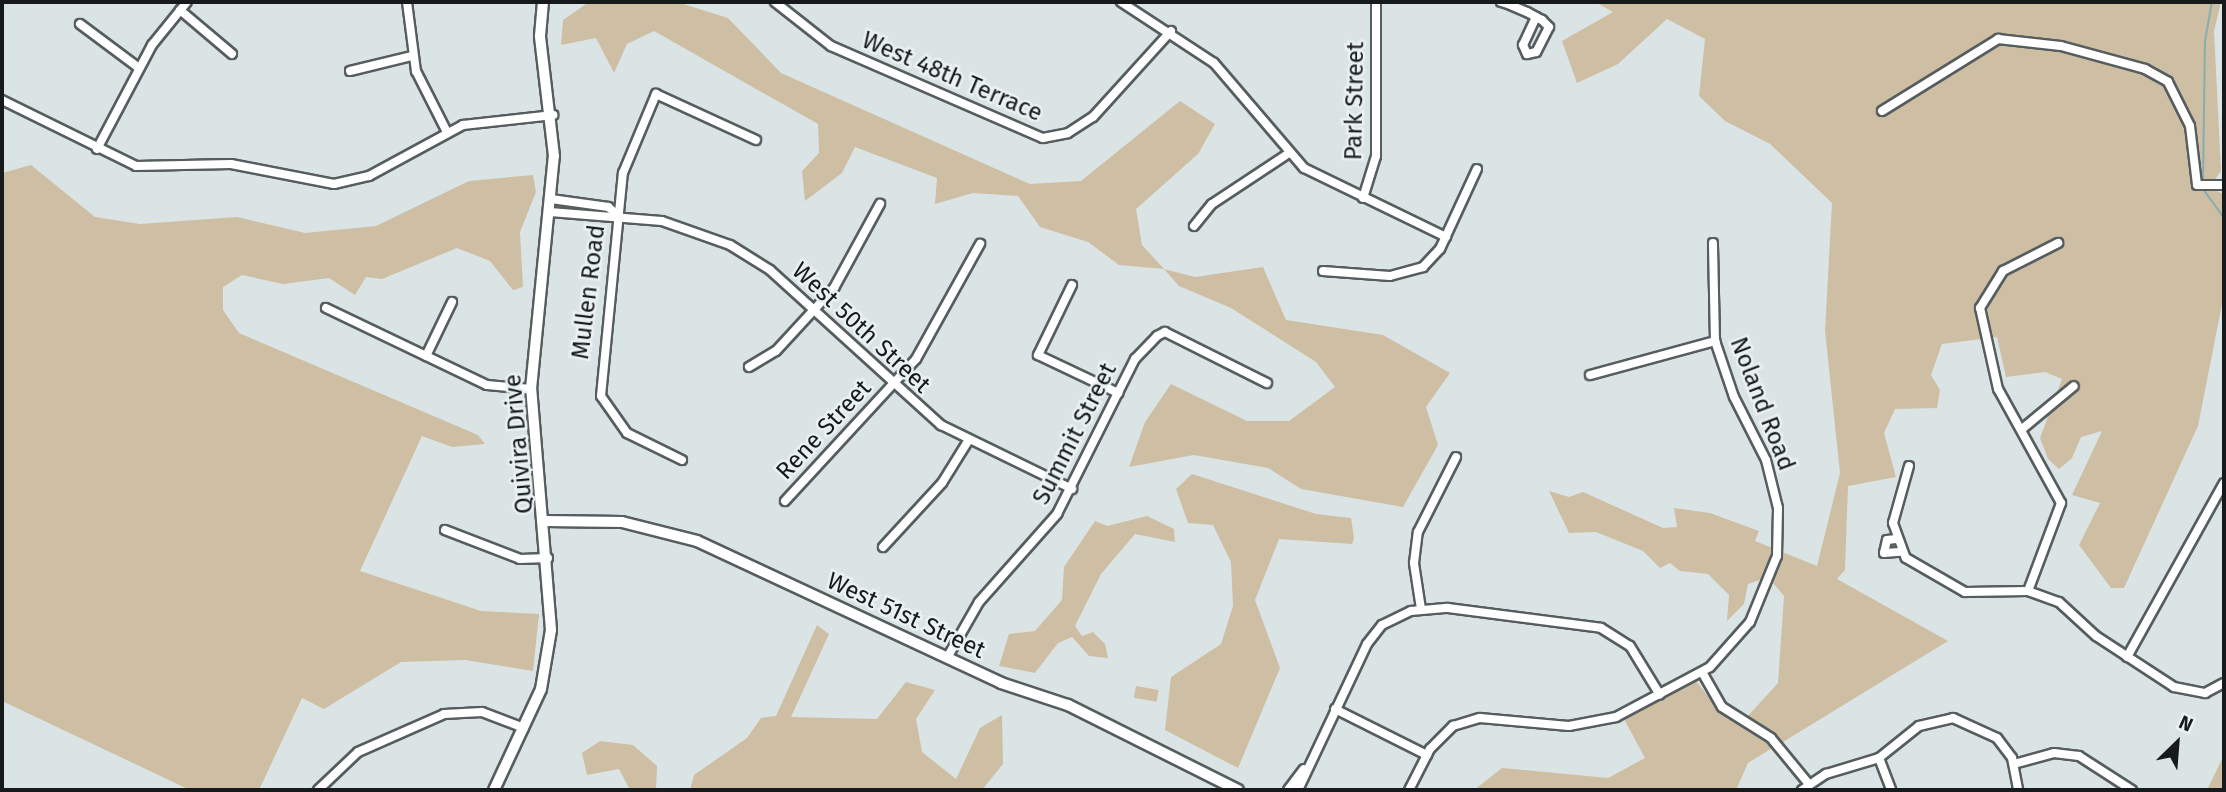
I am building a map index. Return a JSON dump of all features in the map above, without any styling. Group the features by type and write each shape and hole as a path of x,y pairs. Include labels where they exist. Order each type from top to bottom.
{"main road":[{"name":"Quivira Drive","path":"494,790 524,728 547,660 546,521 531,389 551,199 552,115 540,36 543,2"}],"street":[{"path":"97,149 139,68 187,2"},
{"path":"407,2 412,56 421,86 447,132"},
{"name":"West 48th Terrace","path":"775,2 831,46 1043,138 1068,133 1093,117 1171,31"},
{"path":"1121,2 1171,31 1232,81 1289,153 1317,177 1446,237"},
{"name":"Park Street","path":"1363,198 1376,156 1376,2"},
{"path":"1502,2 1536,17"},
{"path":"180,10 232,54"},
{"path":"80,24 139,68"},
{"path":"1882,111 1998,39 2061,46 2145,69 2168,82 2190,126 2197,185 2224,185"},
{"path":"349,71 412,56"},
{"name":"Mullen Road","path":"681,460 627,433 601,397 618,215 627,160 656,94 756,140"},
{"path":"2,100 97,149 145,168 232,164 341,184 369,176 447,132 470,123 552,115"},
{"path":"1194,226 1212,204 1289,153"},
{"path":"1323,271 1403,275 1430,262 1446,237 1478,169"},
{"name":"West 50th Street","path":"551,199 608,207 618,215 684,226 730,244 814,310 894,385 968,440 1072,489"},
{"path":"749,367 769,357 814,310 845,272 880,204"},
{"name":"West 50th Street","path":"550,212 606,220 618,215"},
{"name":"Noland Road","path":"1409,790 1427,755 1466,721 1587,724 1660,695 1702,672 1744,632 1777,556 1778,508 1766,460 1734,397 1715,341 1713,243"},
{"path":"2028,591 2061,503 1998,389 1980,308 2003,271 2058,243"},
{"name":"Rene Street","path":"785,501 894,385 945,315 980,244"},
{"path":"1072,285 1038,355 1118,393"},
{"path":"426,356 452,302"},
{"path":"326,308 487,385 531,389"},
{"name":"Summit Street","path":"947,658 979,602 1050,525 1072,489 1135,359 1165,332 1267,383"},
{"path":"1590,375 1715,341"},
{"path":"2022,429 2074,386"},
{"path":"883,547 942,484 968,440"},
{"path":"1421,609 1414,563 1418,532 1456,457"},
{"path":"1900,552 1894,515 1909,466"},
{"path":"2127,657 2224,483"},
{"name":"West 51st Street","path":"546,521 622,522 679,534 947,658 1068,705 1238,790"},
{"path":"445,530 520,559 548,558"},
{"path":"1896,539 1887,540 1884,552 1900,552 1965,592 2028,591 2059,602 2127,657 2192,693 2224,683"},
{"path":"1298,790 1306,767 1378,629 1421,609 1601,628 1630,646 1660,695"},
{"path":"1702,672 1722,707 1771,738 1805,787 1879,758 1919,726 1953,718 1988,730 2014,764 2018,790"},
{"path":"1335,709 1427,755"},
{"path":"318,790 358,752 433,718 482,712 524,728"},
{"path":"2014,764 2054,753 2079,756 2132,790"},
{"path":"1879,758 1891,790"},
{"path":"1288,790 1306,767"}],"shaded area":[{"path":"589,2 677,2 728,18 781,73 1030,184 1081,181 1180,101 1215,124 1198,154 1136,209 1142,245 1164,269 1119,265 1088,242 1040,227 1018,196 973,193 935,204 937,178 855,147 842,173 805,201 802,171 819,153 818,124 654,31 627,44 614,73 596,38 561,45 563,20"},
{"path":"1595,2 2221,2 2214,31 2221,171 2209,188 2224,194 2224,294 2198,426 2124,588 2111,588 2079,545 2100,503 2072,495 2102,431 2081,437 2072,458 2059,469 2048,459 2040,438 2062,379 2045,372 2006,377 1997,337 1942,344 1931,375 1940,390 1937,408 1895,409 1884,433 1896,477 1848,486 1845,570 1837,579 1948,641 1783,742 1747,717 1778,683 1784,596 1768,577 1748,584 1744,604 1727,621 1729,595 1708,574 1680,571 1670,563 1660,568 1643,551 1596,532 1569,533 1549,491 1569,497 1583,492 1663,528 1677,527 1674,508 1710,513 1759,531 1755,541 1817,566 1840,473 1825,331 1832,203 1770,144 1725,121 1699,96 1705,39 1667,19 1618,64 1577,83 1562,41 1613,12"},
{"path":"31,165 95,217 140,224 237,217 305,233 376,226 469,181 533,175 536,192 520,232 523,287 513,290 490,261 457,248 382,279 366,277 355,295 329,278 283,284 242,275 223,287 223,310 239,333 478,435 485,444 452,447 422,436 360,571 481,611 539,614 533,671 465,660 401,662 324,709 302,698 259,790 190,790 2,701 2,173"},
{"path":"1263,267 1286,320 1383,335 1450,373 1426,407 1438,445 1403,507 1301,489 1268,468 1194,455 1129,467 1145,422 1171,384 1247,421 1289,421 1335,387 1316,362 1231,308 1179,286 1164,269 1195,277"},
{"path":"1192,474 1316,514 1351,518 1354,538 1352,544 1279,539 1255,600 1280,668 1238,768 1165,730 1171,677 1221,644 1233,606 1231,562 1213,525 1188,523 1176,489"},
{"path":"1147,516 1174,529 1175,542 1135,534 1101,574 1075,626 1082,636 1093,632 1105,644 1108,658 1089,656 1072,637 1058,643 1035,673 999,666 1009,634 1035,631 1062,600 1064,567 1095,521 1107,526"},
{"path":"817,625 829,634 791,717 877,719 906,682 935,690 916,719 922,752 956,779 980,728 1002,715 1003,764 982,790 690,790 694,775 747,738 761,718 776,716"},
{"path":"1696,681 1722,714 1774,747 1748,763 1736,790 1474,790 1502,768 1608,778 1645,758 1624,719"},
{"path":"1136,686 1159,690 1157,702 1134,698"},
{"path":"600,741 633,745 657,766 656,790 630,790 619,769 587,775 582,753"},
{"path":"2224,754 2224,790 2207,790 2220,763"}],"waterway":[{"path":"2203,181 2205,41 2212,2"},
{"path":"2203,189 2224,218"}]}
